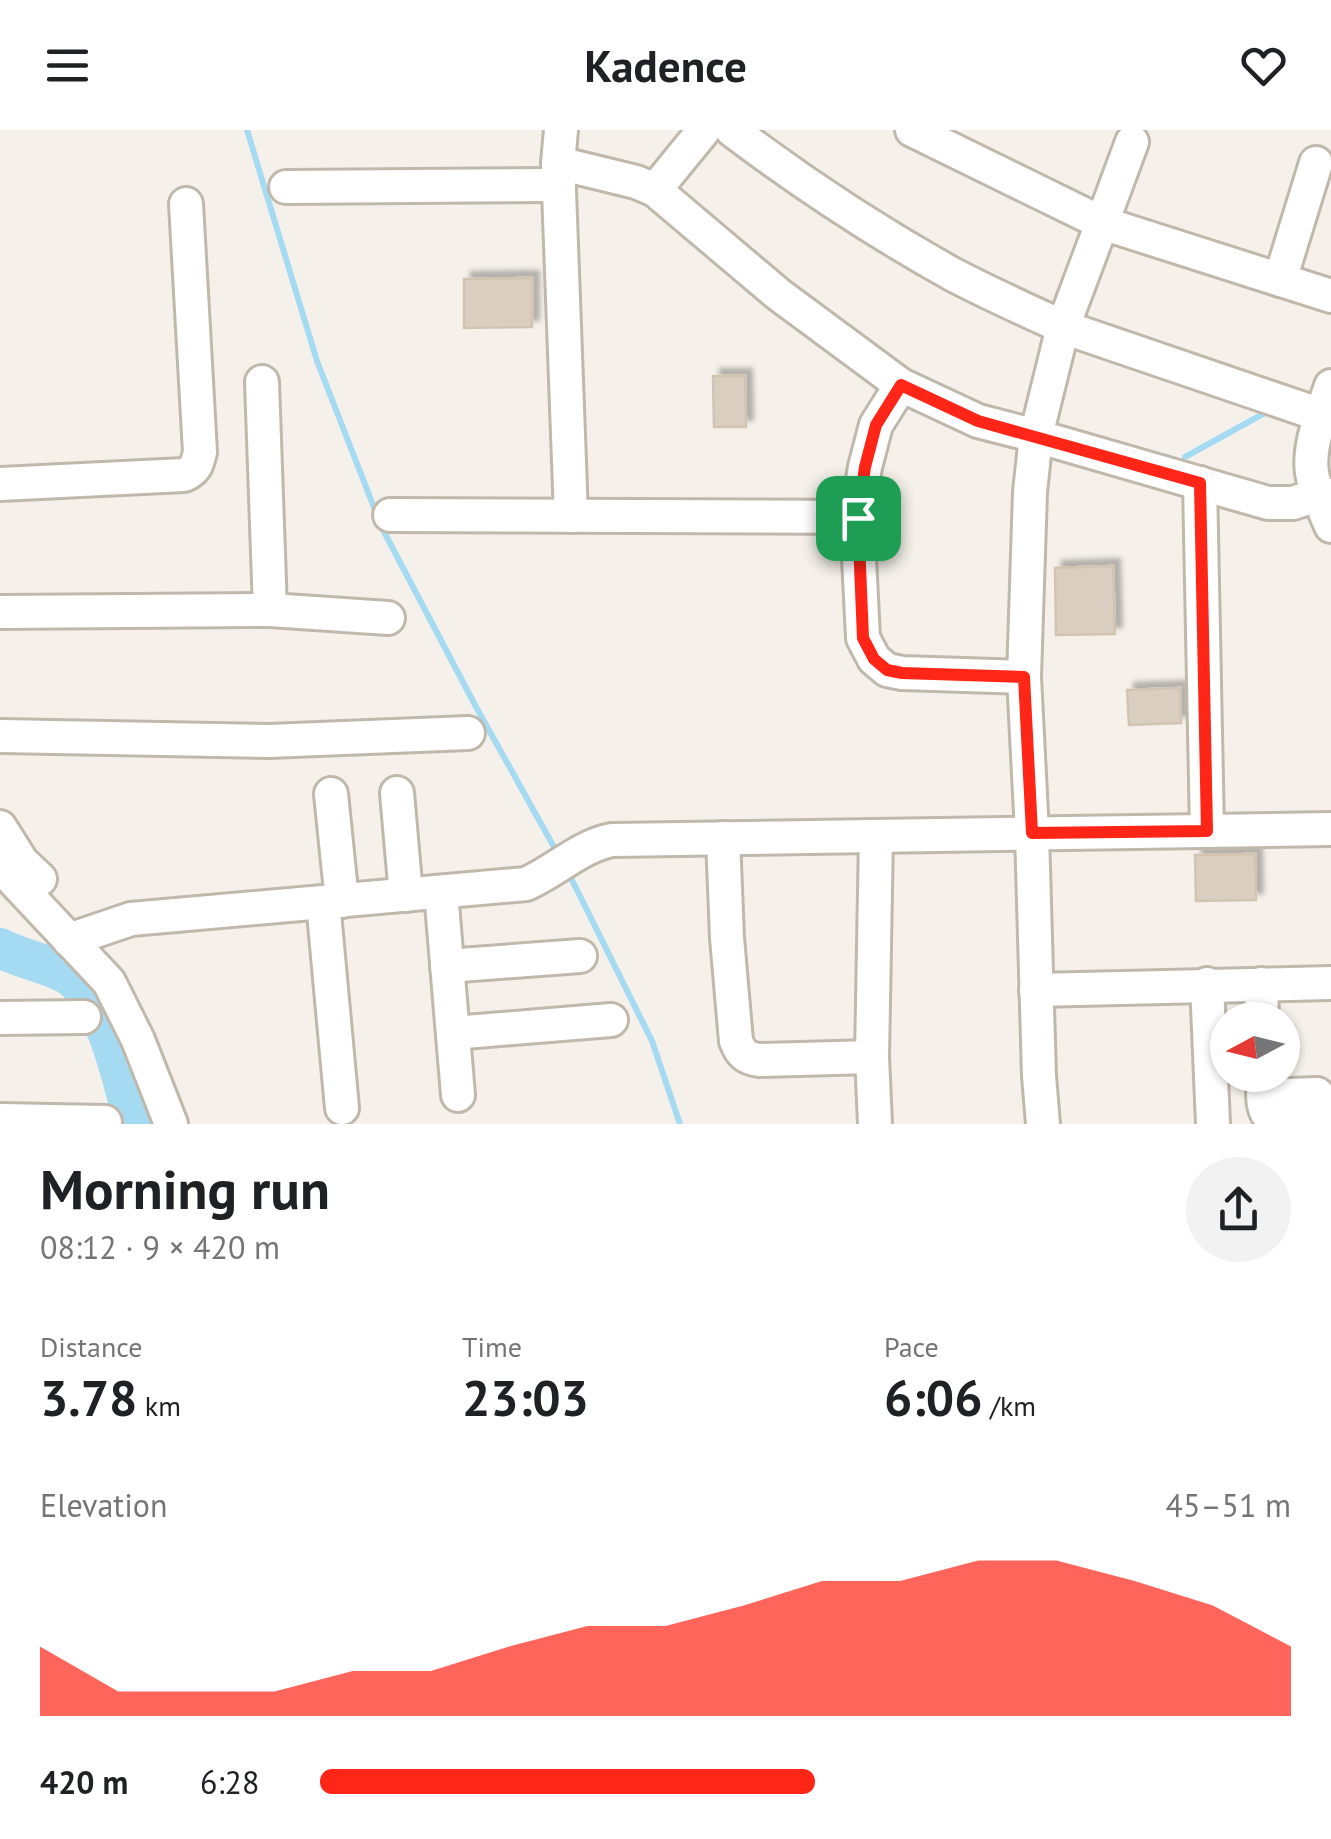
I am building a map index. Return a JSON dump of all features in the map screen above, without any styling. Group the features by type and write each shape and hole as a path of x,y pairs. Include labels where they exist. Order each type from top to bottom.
{"street":[{"path":"656,190 704,130"},
{"path":"732,130 783,169 954,275 1063,328 1326,401 1311,454 1312,472 1324,495 1331,526"},
{"path":"912,130 1102,223 1331,296"},
{"path":"1043,1124 1024,677 1030,492 1036,436 1063,328 1132,142"},
{"path":"559,159 571,516"},
{"path":"286,188 559,159 656,190 778,294 901,385 978,421 1268,503 1293,503 1324,495"},
{"path":"1280,280 1316,164"},
{"path":"0,484 184,475 197,464 200,452 186,204"},
{"path":"262,382 270,610"},
{"path":"901,385 876,425 865,467 858,518 863,638 874,659 887,670 1024,677"},
{"path":"1200,483 1207,831"},
{"path":"390,515 858,518"},
{"path":"0,612 270,610 388,618"},
{"path":"0,736 270,741 468,732"},
{"path":"397,793 406,895"},
{"path":"331,794 342,1108"},
{"path":"0,827 22,862 81,936 109,982 172,1124"},
{"path":"81,936 131,919 526,884 598,842 612,840 1331,829"},
{"path":"875,1124 872,1056 876,836"},
{"path":"723,838 727,938 740,1052 759,1060 872,1056"},
{"path":"0,866 81,936"},
{"path":"441,892 458,1095"},
{"path":"447,966 580,956"},
{"path":"1036,990 1331,983"},
{"path":"1207,984 1213,1124"},
{"path":"1261,984 1262,1002"},
{"path":"0,1018 84,1017"},
{"path":"453,1033 611,1020"},
{"path":"0,1120 104,1122"}],"building":[{"path":"532,278 532,327 464,328 464,279"},
{"path":"713,376 745,376 746,427 714,427"},
{"path":"1113,566 1115,634 1056,635 1055,568"},
{"path":"1180,688 1181,723 1129,725 1127,690"},
{"path":"1255,854 1256,900 1196,901 1195,855"}],"waterway":[{"path":"247,130 317,361 382,528 554,847"},
{"path":"1185,457 1272,409"},
{"path":"571,878 652,1041 680,1124"},
{"path":"0,948 59,970 81,985 111,1042 134,1124"}],"route":[{"path":"901,385 978,421 1200,483 1207,831 1032,833 1024,677 902,673 887,670 874,659 863,638 858,518 876,425 901,385"}]}
